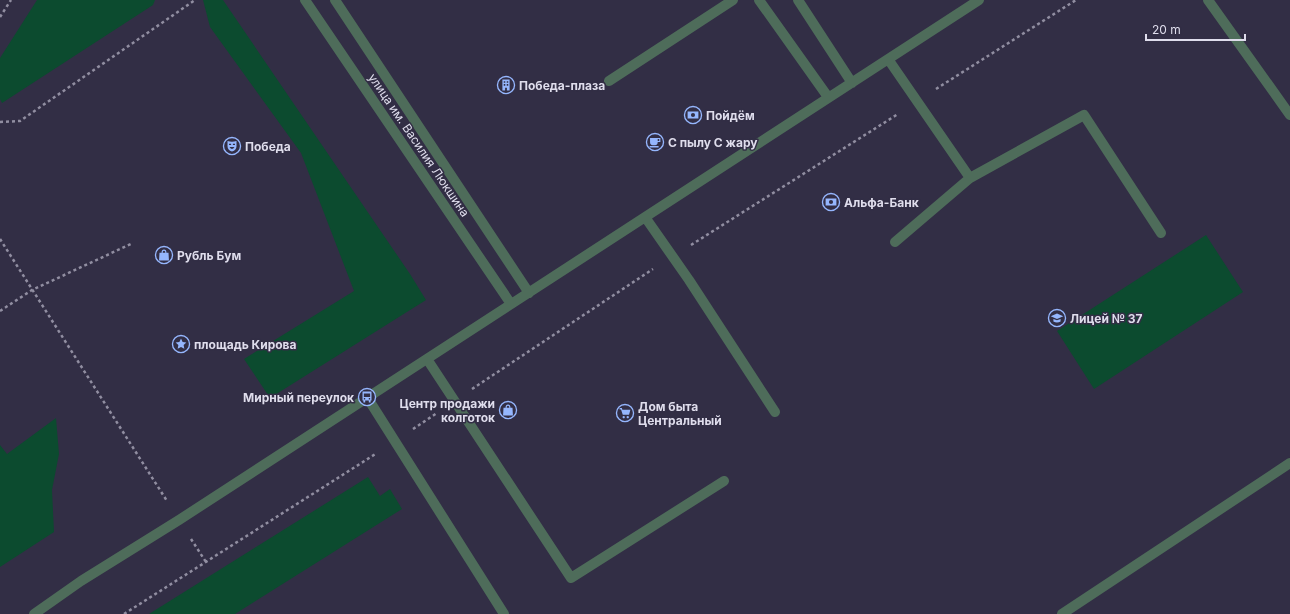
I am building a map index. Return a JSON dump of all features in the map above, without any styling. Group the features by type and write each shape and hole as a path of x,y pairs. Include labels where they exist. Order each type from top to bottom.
{"street":[{"name":"улица им. Василия Люкшина","path":"305,0 511,304"},
{"name":"улица им. Василия Люкшина","path":"335,0 529,292"},
{"path":"609,81 733,0"},
{"path":"759,0 828,98"},
{"path":"798,0 852,83"},
{"path":"34,614 81,581 179,520 979,0"},
{"path":"1208,0 1290,115"},
{"path":"888,59 970,178"},
{"path":"895,242 970,178 1084,115 1161,234"},
{"path":"645,217 775,412"},
{"path":"427,359 570,578 724,481"},
{"path":"367,397 504,614"},
{"path":"1062,614 1290,463"}],"path":[{"path":"0,17 11,0"},
{"path":"0,122 20,121 195,0"},
{"path":"124,614 395,441 672,256 1076,0"},
{"path":"0,239 206,562"},
{"path":"0,311 32,290 133,243"}],"green space":[{"path":"37,0 155,0 153,5 2,103 0,99 0,58"},
{"path":"203,0 223,0 410,274 426,300 270,398 244,359 354,291 301,153 210,27"},
{"path":"1206,235 1243,292 1094,389 1057,331"},
{"path":"56,418 59,454 52,490 54,532 0,567 0,445 7,454"},
{"path":"368,477 380,496 390,489 402,509 235,614 149,614"}],"place":[{"name":"Победа-плаза","path":"506,85"},
{"name":"Пойдём","path":"693,115"},
{"name":"С пылу С жару","path":"655,142"},
{"name":"Победа","path":"232,146"},
{"name":"Альфа-Банк","path":"831,202"},
{"name":"Рубль Бум","path":"164,255"},
{"name":"Лицей № 37","path":"1057,318"},
{"name":"площадь Кирова","path":"181,344"},
{"name":"Мирный переулок","path":"367,397"},
{"name":"Центр продажи колготок","path":"508,410"},
{"name":"Дом быта Центральный","path":"625,413"}]}
